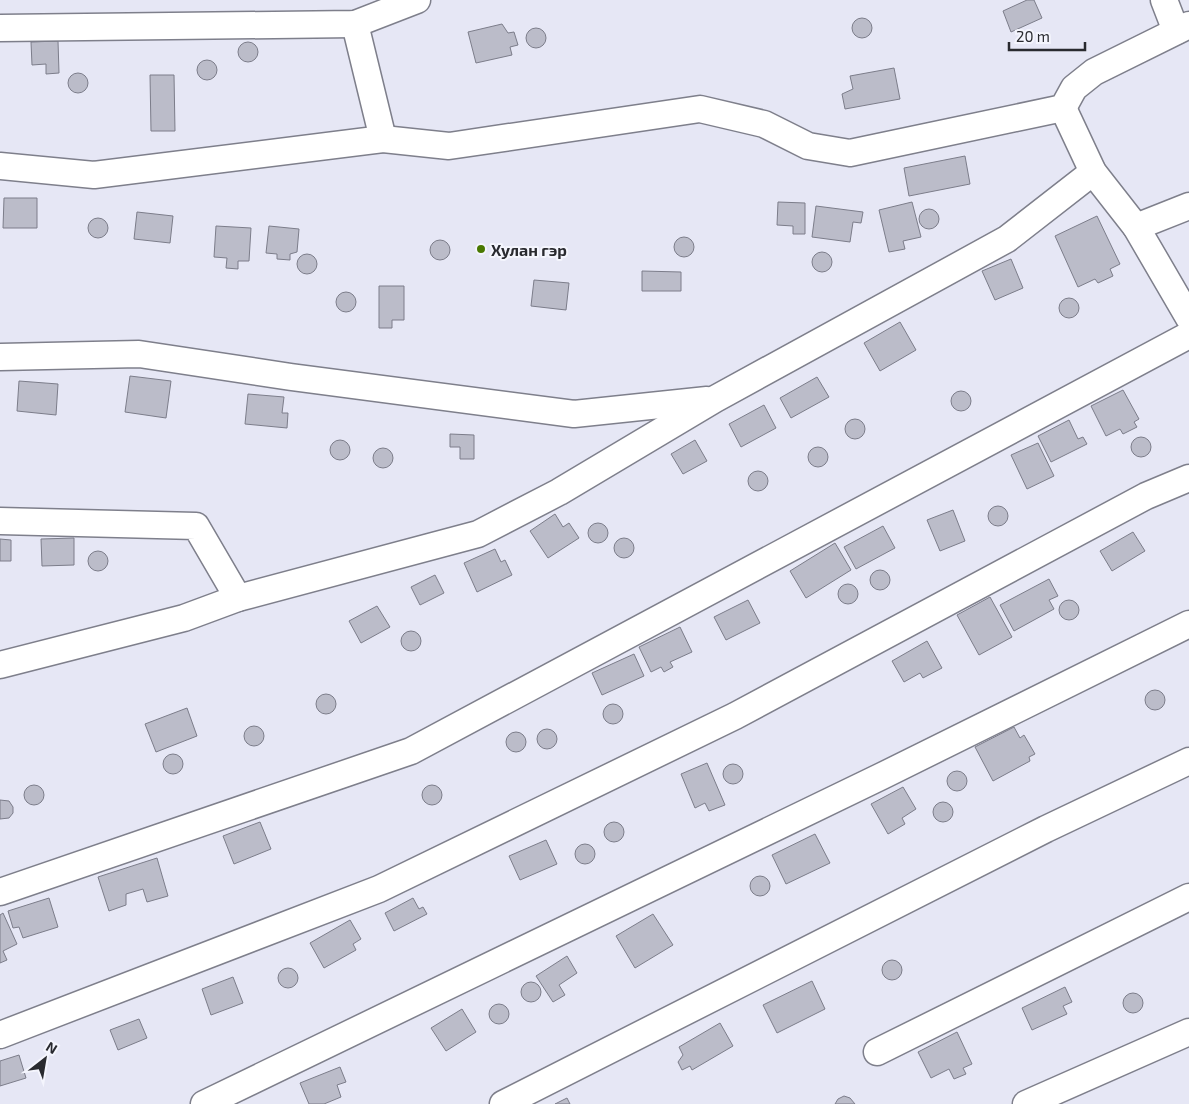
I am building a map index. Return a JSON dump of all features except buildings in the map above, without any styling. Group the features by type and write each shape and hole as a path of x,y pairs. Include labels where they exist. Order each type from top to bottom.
{"street":[{"path":"0,28 355,24 417,0"},
{"path":"0,166 94,175 383,139 449,146 700,109 764,124 808,146 850,152 1063,108 1074,88 1094,72 1182,28 1164,0"},
{"path":"355,24 383,139"},
{"path":"1063,108 1093,172 1136,227 1189,318"},
{"path":"0,665 184,618 238,598 478,534 559,492 715,399 1007,239 1093,172"},
{"path":"1136,227 1189,206"},
{"path":"0,892 411,751 1189,335"},
{"path":"0,357 139,354 291,377 574,414 715,399"},
{"path":"0,1035 379,889 735,716 1146,496 1189,478"},
{"path":"0,520 196,526 238,598"},
{"path":"204,1104 891,772 1189,624"},
{"path":"503,1104 1046,829 1189,760"},
{"path":"878,1052 1189,897"},
{"path":"1026,1104 1189,1032"}],"place":[{"name":"Хулан гэр","path":"481,249"}]}
